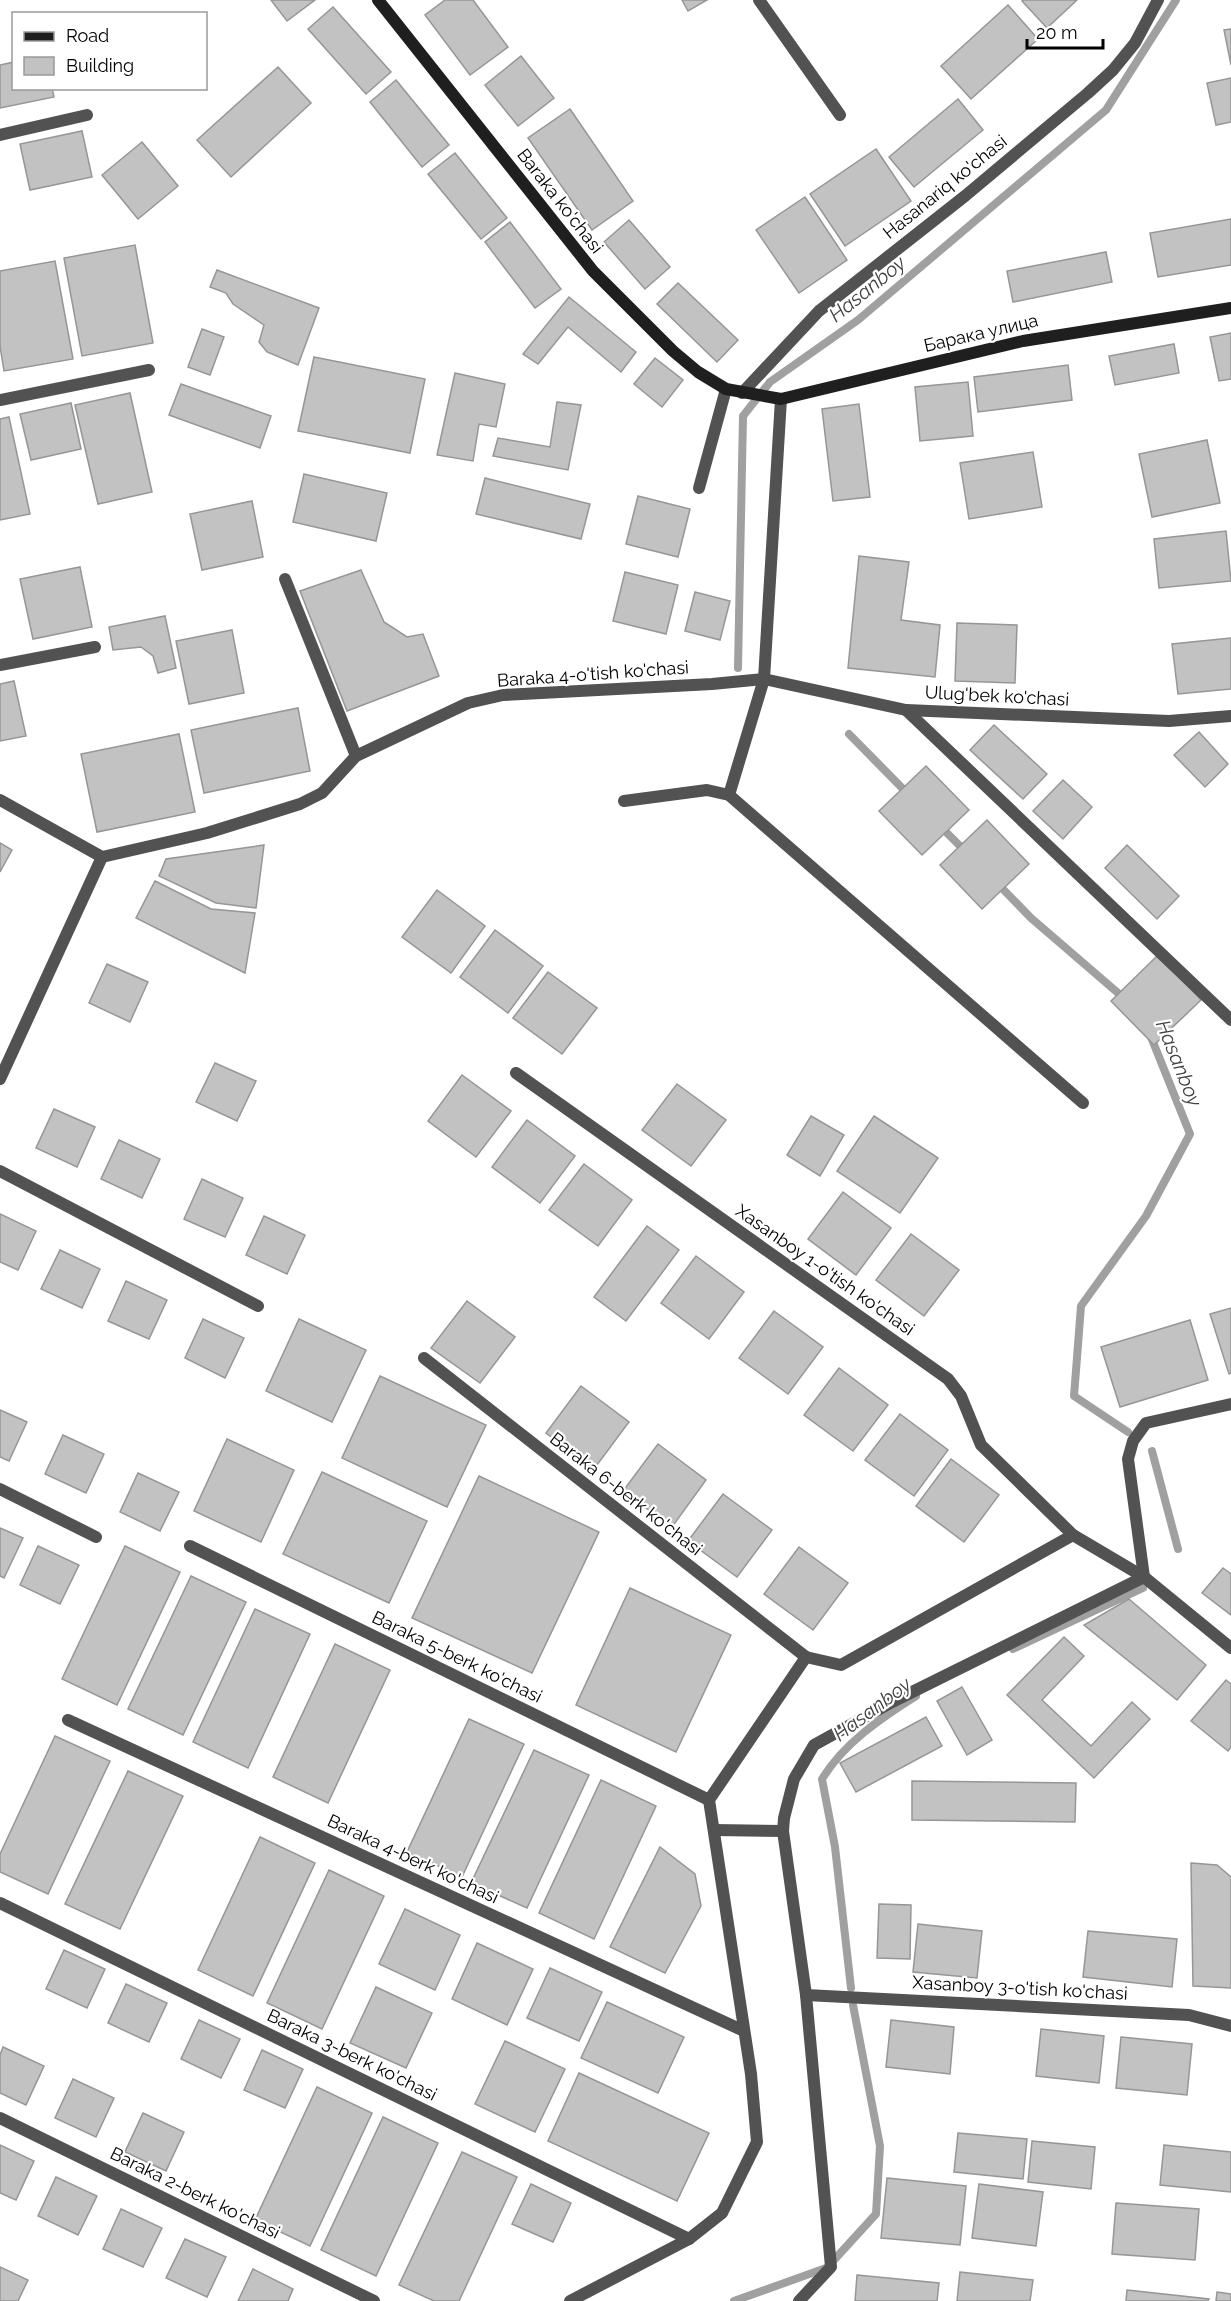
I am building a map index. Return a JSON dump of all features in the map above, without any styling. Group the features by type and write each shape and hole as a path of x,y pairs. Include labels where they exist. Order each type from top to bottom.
{"main road":[{"name":"Baraka ko'chasi","path":"378,0 593,271 673,351 698,372 726,389 742,393"},
{"name":"Барака улица","path":"742,393 777,399 1023,341 1231,308"}],"street":[{"path":"759,0 840,115"},
{"name":"Hasanariq ko'chasi","path":"742,393 819,311 1089,93 1113,70 1135,43 1158,0"},
{"path":"0,135 87,115"},
{"path":"0,400 149,370"},
{"path":"699,488 726,389"},
{"path":"729,795 764,679 777,399"},
{"path":"285,579 356,756"},
{"path":"0,665 95,647"},
{"name":"Ulug'bek ko'chasi","path":"764,679 906,710 1169,721 1231,716"},
{"name":"Baraka 4-o'tish ko'chasi","path":"102,857 207,833 300,804 322,793 356,756 468,704 503,695 712,684 764,679"},
{"path":"906,710 1231,1020"},
{"path":"624,801 707,790 729,795 1083,1103"},
{"path":"0,800 102,857 0,1079"},
{"name":"Xasanboy 1-o'tish ko'chasi","path":"516,1073 948,1379 962,1396 981,1445 1073,1535 1144,1576"},
{"path":"0,1171 258,1306"},
{"name":"Baraka 6-berk ko'chasi","path":"424,1358 806,1657"},
{"path":"1231,1404 1146,1423 1133,1441 1128,1459 1144,1576 1231,1648"},
{"path":"0,1490 96,1537"},
{"path":"570,2301 689,2239 722,2213 757,2142 752,2074 709,1800 806,1657 841,1665 1073,1535"},
{"name":"Baraka 5-berk ko'chasi","path":"190,1546 709,1800"},
{"path":"801,2301 831,2267 806,1995 783,1831 794,1779 814,1745 892,1702 1144,1576"},
{"name":"Baraka 4-berk ko'chasi","path":"68,1720 744,2031"},
{"path":"714,1830 783,1831"},
{"name":"Baraka 3-berk ko'chasi","path":"0,1903 689,2239"},
{"name":"Xasanboy 3-o'tish ko'chasi","path":"806,1995 1189,2015 1231,2026"},
{"name":"Baraka 2-berk ko'chasi","path":"0,2118 374,2301"}],"building":[{"path":"271,0 315,0 287,21"},
{"path":"445,0 473,0 508,47 470,75 425,15"},
{"path":"682,0 707,0 688,11"},
{"path":"1077,0 1047,28 1022,1"},
{"path":"1008,5 1038,39 971,99 941,66"},
{"path":"333,7 391,72 366,94 308,29"},
{"path":"1231,29 1231,65 1224,30"},
{"path":"521,56 554,98 518,126 485,85"},
{"path":"12,62 12,90 52,90 54,97 0,108 0,65"},
{"path":"278,67 311,103 231,177 197,140"},
{"path":"1231,78 1231,122 1216,125 1207,83"},
{"path":"396,80 449,145 422,167 370,102"},
{"path":"958,99 983,130 914,187 889,157"},
{"path":"570,109 633,201 592,230 528,138"},
{"path":"82,131 92,177 30,190 20,144"},
{"path":"142,142 178,186 138,219 102,175"},
{"path":"876,149 911,201 845,246 810,194"},
{"path":"455,153 507,218 481,239 428,174"},
{"path":"805,197 847,260 799,293 756,230"},
{"path":"1231,219 1231,265 1158,277 1150,233"},
{"path":"629,220 670,267 645,289 604,242"},
{"path":"510,222 561,289 535,308 485,242"},
{"path":"135,245 153,343 82,356 64,258"},
{"path":"1106,252 1112,282 1013,302 1007,271"},
{"path":"55,261 73,359 4,371 0,346 0,271"},
{"path":"217,270 319,308 298,365 267,352 259,342 264,325 233,304 226,293 210,287"},
{"path":"678,283 738,340 717,362 657,304"},
{"path":"569,297 636,352 621,372 568,327 538,364 523,354"},
{"path":"202,329 224,337 210,375 188,367"},
{"path":"1231,333 1231,379 1219,381 1210,337"},
{"path":"1174,344 1179,373 1115,385 1109,356"},
{"path":"314,357 425,379 410,453 298,431"},
{"path":"655,358 683,380 662,407 634,384"},
{"path":"1068,365 1072,400 978,412 974,377"},
{"path":"455,373 505,384 496,427 479,424 473,461 437,455"},
{"path":"968,382 973,436 920,441 915,387"},
{"path":"181,384 271,416 260,448 169,415"},
{"path":"130,393 152,492 98,504 75,405"},
{"path":"557,402 581,405 568,470 493,456 498,438 550,447"},
{"path":"71,403 81,449 31,460 20,414"},
{"path":"859,404 870,497 833,501 822,409"},
{"path":"9,417 30,514 0,520 0,419"},
{"path":"1207,440 1220,503 1152,517 1139,454"},
{"path":"1033,452 1042,507 969,519 960,463"},
{"path":"304,474 387,493 376,541 293,522"},
{"path":"485,478 590,504 581,539 476,514"},
{"path":"638,496 690,509 678,557 626,544"},
{"path":"252,501 263,557 202,570 190,514"},
{"path":"1226,531 1231,581 1159,588 1154,539"},
{"path":"859,556 909,562 901,620 940,625 935,677 848,668"},
{"path":"80,567 92,627 33,639 20,579"},
{"path":"361,570 384,622 407,637 423,634 439,676 347,711 300,591"},
{"path":"625,572 678,585 666,634 613,621"},
{"path":"695,592 730,601 720,640 685,631"},
{"path":"165,616 176,668 158,673 153,656 141,647 113,650 109,627"},
{"path":"957,623 1017,625 1015,683 955,681"},
{"path":"232,630 244,693 189,704 176,641"},
{"path":"1231,638 1231,689 1178,694 1172,644"},
{"path":"14,681 26,736 0,741 0,684"},
{"path":"298,708 310,771 204,793 191,730"},
{"path":"994,725 1047,774 1023,799 970,750"},
{"path":"1199,732 1228,764 1205,787 1174,755"},
{"path":"179,734 195,812 97,832 81,754"},
{"path":"926,766 969,810 922,855 879,811"},
{"path":"1063,780 1092,807 1063,839 1033,811"},
{"path":"987,820 1029,864 982,909 940,865"},
{"path":"0,843 12,850 0,872"},
{"path":"264,845 256,908 216,903 159,876 166,859"},
{"path":"1127,845 1179,896 1157,919 1105,868"},
{"path":"155,881 211,909 255,913 245,973 136,918"},
{"path":"437,890 485,926 451,973 402,937"},
{"path":"495,930 543,966 508,1013 460,977"},
{"path":"1158,955 1201,1000 1154,1045 1111,1001"},
{"path":"107,964 148,982 130,1022 89,1003"},
{"path":"548,972 597,1008 562,1054 513,1018"},
{"path":"215,1063 256,1081 237,1121 196,1102"},
{"path":"462,1075 511,1111 476,1157 428,1121"},
{"path":"677,1084 726,1120 691,1166 642,1130"},
{"path":"54,1109 95,1127 77,1167 36,1148"},
{"path":"811,1116 844,1135 820,1176 787,1155"},
{"path":"874,1116 938,1158 900,1213 837,1171"},
{"path":"527,1120 575,1156 540,1203 492,1167"},
{"path":"119,1140 160,1159 142,1198 101,1179"},
{"path":"584,1164 632,1200 598,1246 549,1210"},
{"path":"202,1179 243,1198 225,1237 184,1219"},
{"path":"843,1192 891,1228 856,1275 808,1239"},
{"path":"0,1214 36,1231 18,1270 0,1262"},
{"path":"264,1216 305,1235 287,1274 246,1255"},
{"path":"647,1226 679,1250 626,1321 594,1297"},
{"path":"911,1234 959,1270 924,1316 876,1280"},
{"path":"60,1250 100,1269 82,1308 41,1289"},
{"path":"696,1256 744,1292 709,1339 661,1303"},
{"path":"126,1281 167,1300 149,1339 108,1321"},
{"path":"467,1301 515,1337 480,1383 431,1348"},
{"path":"1231,1308 1231,1373 1229,1374 1210,1314"},
{"path":"774,1311 823,1347 788,1394 739,1358"},
{"path":"203,1319 244,1338 225,1378 185,1358"},
{"path":"299,1319 366,1350 332,1422 266,1391"},
{"path":"1190,1320 1208,1380 1120,1407 1101,1347"},
{"path":"839,1368 888,1405 853,1451 804,1415"},
{"path":"380,1376 486,1425 447,1507 342,1458"},
{"path":"581,1386 629,1422 594,1469 546,1433"},
{"path":"0,1410 27,1422 9,1461 0,1457"},
{"path":"900,1414 948,1450 914,1496 865,1460"},
{"path":"63,1435 104,1454 86,1493 45,1474"},
{"path":"227,1439 294,1470 261,1542 194,1511"},
{"path":"658,1444 706,1480 672,1527 623,1491"},
{"path":"951,1459 999,1495 964,1542 916,1506"},
{"path":"322,1472 427,1521 389,1603 283,1554"},
{"path":"138,1473 179,1492 160,1531 120,1512"},
{"path":"479,1476 599,1532 532,1673 412,1618"},
{"path":"723,1494 772,1530 737,1577 688,1541"},
{"path":"0,1528 23,1538 4,1578 0,1576"},
{"path":"38,1546 79,1565 60,1604 20,1585"},
{"path":"125,1546 180,1572 117,1705 62,1679"},
{"path":"799,1547 848,1583 813,1630 764,1594"},
{"path":"1223,1568 1231,1574 1231,1615 1202,1593"},
{"path":"191,1576 246,1602 183,1735 128,1709"},
{"path":"630,1588 731,1635 676,1752 576,1705"},
{"path":"1129,1599 1206,1665 1177,1700 1084,1625"},
{"path":"255,1609 310,1634 248,1768 193,1742"},
{"path":"1064,1637 1084,1656 1042,1700 1091,1746 1132,1702 1150,1719 1094,1778 1007,1695"},
{"path":"335,1644 390,1670 328,1803 273,1777"},
{"path":"1226,1680 1231,1684 1231,1747 1228,1751 1191,1721"},
{"path":"962,1687 992,1740 967,1755 937,1701"},
{"path":"926,1717 942,1746 856,1792 840,1763"},
{"path":"469,1719 524,1744 462,1877 407,1852"},
{"path":"55,1736 110,1761 48,1894 0,1872 0,1854"},
{"path":"534,1750 589,1775 527,1908 471,1883"},
{"path":"128,1771 183,1796 120,1929 65,1904"},
{"path":"601,1780 656,1806 594,1939 539,1913"},
{"path":"912,1781 1076,1783 1075,1822 912,1820"},
{"path":"260,1837 315,1863 253,1996 198,1970"},
{"path":"660,1847 695,1874 701,1906 665,1973 610,1947"},
{"path":"1191,1863 1217,1865 1231,1877 1231,1988 1193,1986"},
{"path":"329,1870 384,1896 322,2029 267,2003"},
{"path":"879,1904 911,1905 910,1959 877,1958"},
{"path":"405,1909 460,1935 435,1990 379,1964"},
{"path":"918,1924 982,1931 977,1978 913,1972"},
{"path":"1088,1931 1177,1939 1172,1987 1083,1977"},
{"path":"477,1943 533,1969 507,2025 452,1999"},
{"path":"64,1950 105,1969 87,2008 46,1989"},
{"path":"550,1968 602,1992 579,2041 527,2018"},
{"path":"126,1984 167,2003 149,2042 108,2023"},
{"path":"376,1987 432,2013 406,2068 350,2043"},
{"path":"607,2002 684,2037 658,2093 581,2058"},
{"path":"199,2020 240,2039 221,2078 181,2059"},
{"path":"891,2020 954,2027 950,2074 886,2067"},
{"path":"1041,2029 1104,2036 1099,2083 1036,2076"},
{"path":"1121,2037 1192,2044 1187,2095 1116,2088"},
{"path":"505,2041 565,2069 535,2132 475,2104"},
{"path":"3,2047 44,2066 26,2105 0,2093 0,2055"},
{"path":"262,2050 303,2069 285,2108 244,2090"},
{"path":"579,2073 709,2133 677,2201 548,2141"},
{"path":"73,2079 114,2098 96,2137 55,2118"},
{"path":"317,2087 372,2113 310,2246 255,2220"},
{"path":"143,2113 184,2132 166,2171 125,2152"},
{"path":"383,2117 438,2143 376,2276 321,2250"},
{"path":"958,2133 1027,2139 1023,2179 954,2172"},
{"path":"1032,2141 1095,2147 1091,2189 1028,2182"},
{"path":"0,2145 34,2161 16,2200 0,2193"},
{"path":"1164,2145 1231,2152 1231,2192 1160,2185"},
{"path":"462,2152 517,2177 459,2301 434,2301 399,2285"},
{"path":"56,2177 97,2196 78,2235 38,2216"},
{"path":"887,2178 966,2186 960,2245 881,2238"},
{"path":"531,2184 571,2203 553,2242 512,2224"},
{"path":"979,2184 1043,2192 1036,2246 972,2238"},
{"path":"1116,2203 1199,2209 1195,2260 1112,2254"},
{"path":"121,2209 162,2228 143,2267 103,2249"},
{"path":"185,2239 226,2257 207,2297 166,2278"},
{"path":"0,2267 28,2280 18,2301 0,2301"},
{"path":"253,2269 293,2289 288,2301 238,2301"},
{"path":"960,2272 1033,2280 1030,2301 957,2301"},
{"path":"857,2275 939,2283 937,2301 855,2301"},
{"path":"1127,2290 1209,2299 1208,2301 1126,2301"},
{"path":"1217,2292 1231,2294 1231,2301 1216,2301"}],"waterway":[{"name":"Hasanboy","path":"738,668 743,416 770,382 858,320 1106,110 1176,0"},
{"name":"Hasanboy","path":"849,734 909,795"},
{"name":"Hasanboy","path":"939,825 966,852"},
{"name":"Hasanboy","path":"996,882 1031,918 1125,999"},
{"name":"Hasanboy","path":"1128,1432 1074,1396 1081,1306 1146,1216 1190,1134 1151,1037"},
{"name":"Hasanboy","path":"1152,1451 1178,1549"},
{"name":"Hasanboy","path":"1013,1649 1143,1588"},
{"name":"Hasanboy","path":"851,1988 835,1847 822,1779 852,1743 877,1722 916,1696"},
{"name":"Hasanboy","path":"834,2260 876,2214 880,2146 853,2005"},
{"name":"Hasanboy","path":"734,2301 826,2268"}]}
